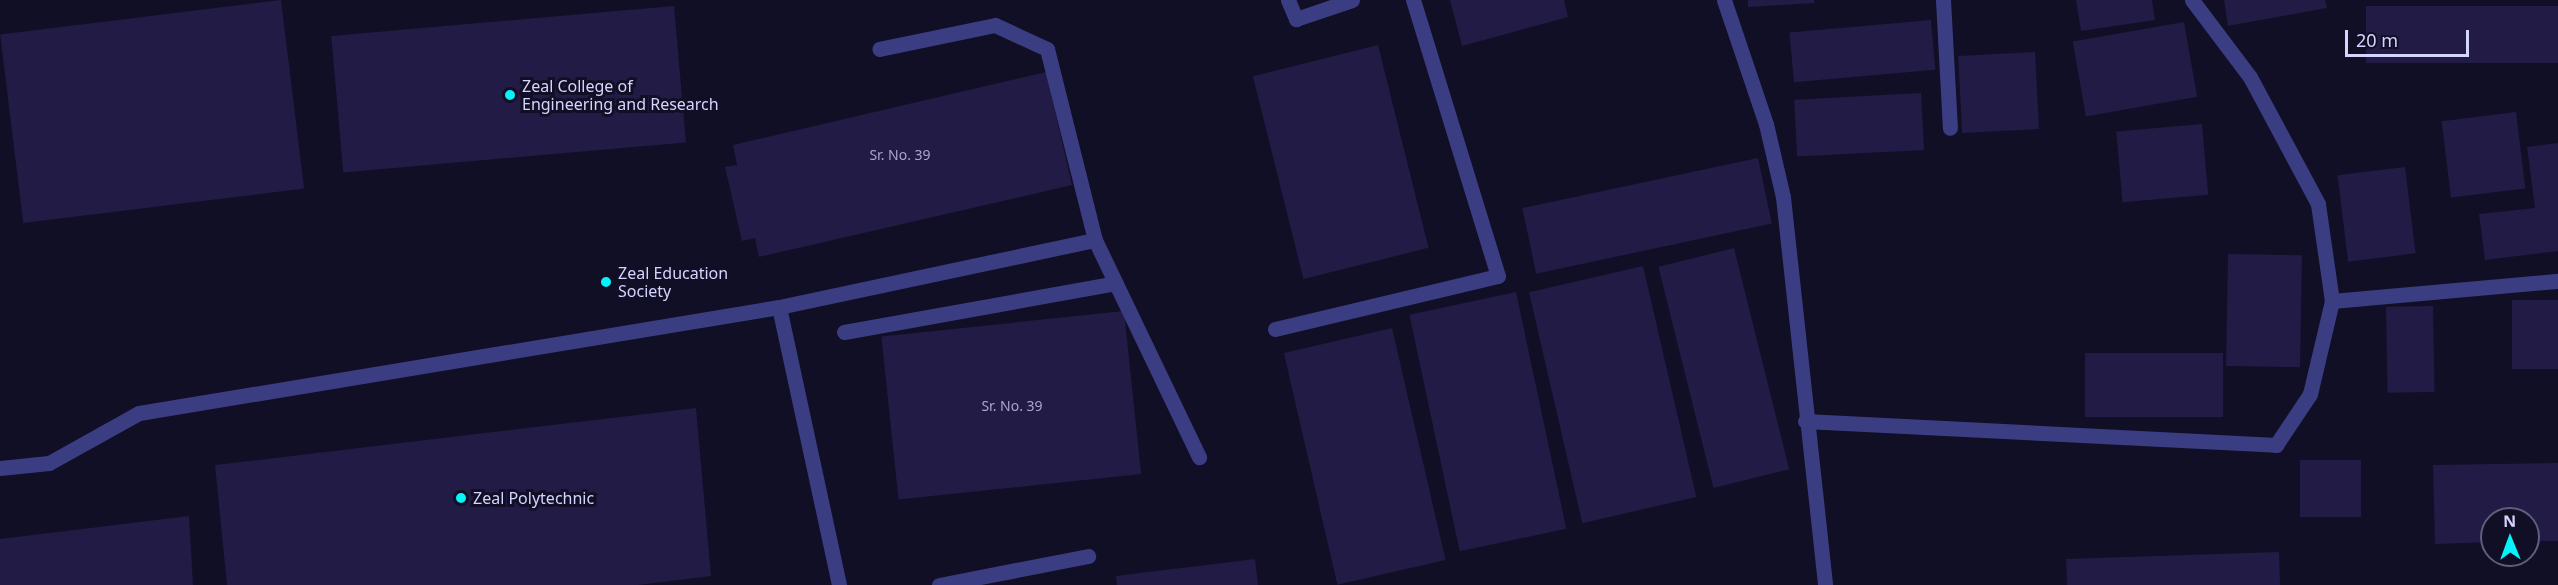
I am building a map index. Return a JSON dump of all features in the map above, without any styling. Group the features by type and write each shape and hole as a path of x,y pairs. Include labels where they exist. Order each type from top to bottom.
{"street":[{"path":"1288,0 1296,19 1352,0"},
{"path":"1275,329 1498,276 1413,0"},
{"path":"1724,0 1767,124 1783,197 1805,421 1825,585"},
{"path":"1943,0 1950,128"},
{"path":"1805,421 2276,445 2310,394 2332,301 2319,204 2250,76 2192,0"},
{"path":"879,49 995,25 1047,49 1095,240 1199,457"},
{"path":"0,468 49,463 140,413 779,306 1095,240"},
{"path":"2332,301 2558,281"},
{"path":"844,332 1116,283"},
{"path":"779,306 839,585"},
{"path":"939,585 1088,556"}],"building":[{"path":"281,0 304,189 23,223 0,34"},
{"path":"1450,0 1564,0 1568,17 1462,46"},
{"path":"1748,0 1814,0 1814,3 1748,7"},
{"path":"2076,0 2152,0 2155,20 2081,31"},
{"path":"2224,0 2325,0 2327,8 2228,26"},
{"name":"Zeal College of Engineering and Research","path":"674,6 686,142 343,172 331,36"},
{"path":"2366,6 2558,6 2558,63 2366,63"},
{"path":"1931,20 1935,70 1794,82 1790,32"},
{"path":"2184,22 2197,97 2086,116 2073,42"},
{"path":"1378,45 1429,248 1303,279 1253,76"},
{"path":"2035,52 2039,129 1962,133 1958,56"},
{"name":"Zeal College of Engineering and Research","path":"1046,72 1072,185 759,257 755,238 742,241 725,167 737,165 733,145"},
{"path":"1921,93 1924,150 1797,157 1794,100"},
{"path":"2516,112 2525,188 2451,198 2442,121"},
{"path":"2202,124 2208,195 2123,202 2116,131"},
{"path":"2558,143 2558,251 2485,260 2479,214 2535,208 2527,147"},
{"path":"1758,158 1772,224 1536,274 1522,208"},
{"path":"2405,167 2416,253 2348,262 2338,175"},
{"path":"1734,248 1789,469 1713,488 1658,267"},
{"path":"2228,254 2302,255 2300,367 2226,366"},
{"path":"1643,266 1696,497 1582,523 1529,292"},
{"path":"1516,292 1566,529 1460,551 1409,315"},
{"path":"2512,300 2558,300 2558,369 2512,369"},
{"path":"2433,306 2435,392 2388,393 2386,307"},
{"path":"1124,311 1141,474 898,500 881,337"},
{"path":"1392,328 1446,560 1337,585 1284,353"},
{"path":"2085,353 2223,353 2223,417 2085,417"},
{"name":"Zeal Polytechnic","path":"696,408 711,576 638,585 227,585 215,465"},
{"path":"2300,460 2361,460 2361,517 2300,517"},
{"path":"2558,463 2558,541 2540,541 2540,507 2480,507 2480,542 2435,544 2433,465"},
{"path":"189,516 193,585 0,585 0,539"},
{"path":"2279,552 2280,585 2067,585 2066,559"},
{"path":"1255,559 1258,585 1117,585 1116,576"}],"place":[{"name":"Zeal College of Engineering and Research","path":"510,95"},
{"name":"Zeal Education Society","path":"606,282"},
{"name":"Zeal Polytechnic","path":"461,498"}]}
